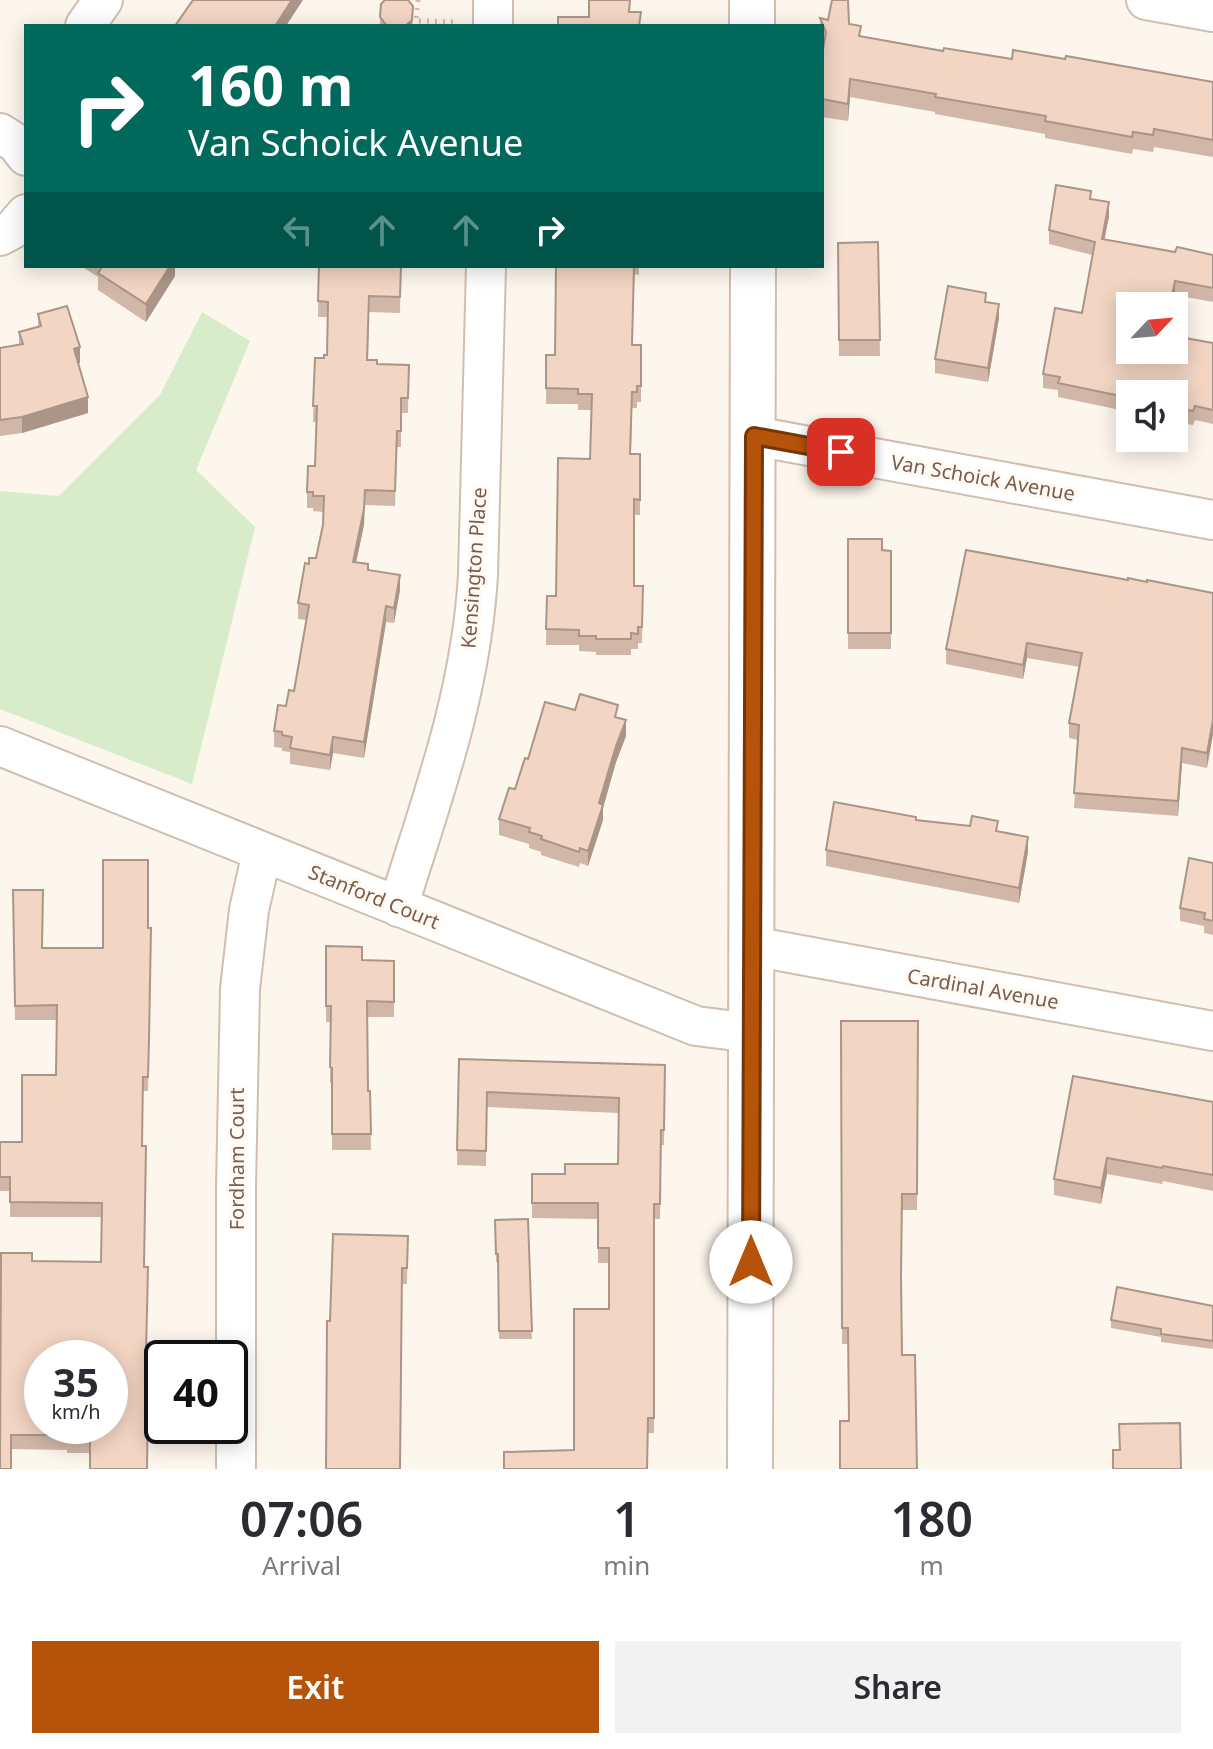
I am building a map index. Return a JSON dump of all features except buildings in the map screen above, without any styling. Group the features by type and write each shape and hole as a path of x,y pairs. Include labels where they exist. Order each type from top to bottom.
{"street":[{"path":"86,24 103,0"},
{"path":"752,0 752,24"},
{"path":"1146,0 1213,12"},
{"path":"0,236 13,229 24,216"},
{"name":"Kensington Place","path":"398,907 449,748 474,620 478,575 486,268"},
{"path":"750,1469 753,268"},
{"name":"Van Schoick Avenue","path":"754,436 1213,520"},
{"name":"Stanford Court","path":"0,746 696,1026 752,1033"},
{"name":"Fordham Court","path":"236,1469 240,989 249,910 262,852"},
{"name":"Cardinal Avenue","path":"752,946 1213,1031"}],"path":[{"path":"418,0 414,21 493,16"}],"green space":[{"path":"202,312 250,341 196,470 255,527 192,784 0,709 0,491 59,496 160,395"}],"route":[{"path":"751,1262 754,436 841,452"}]}
